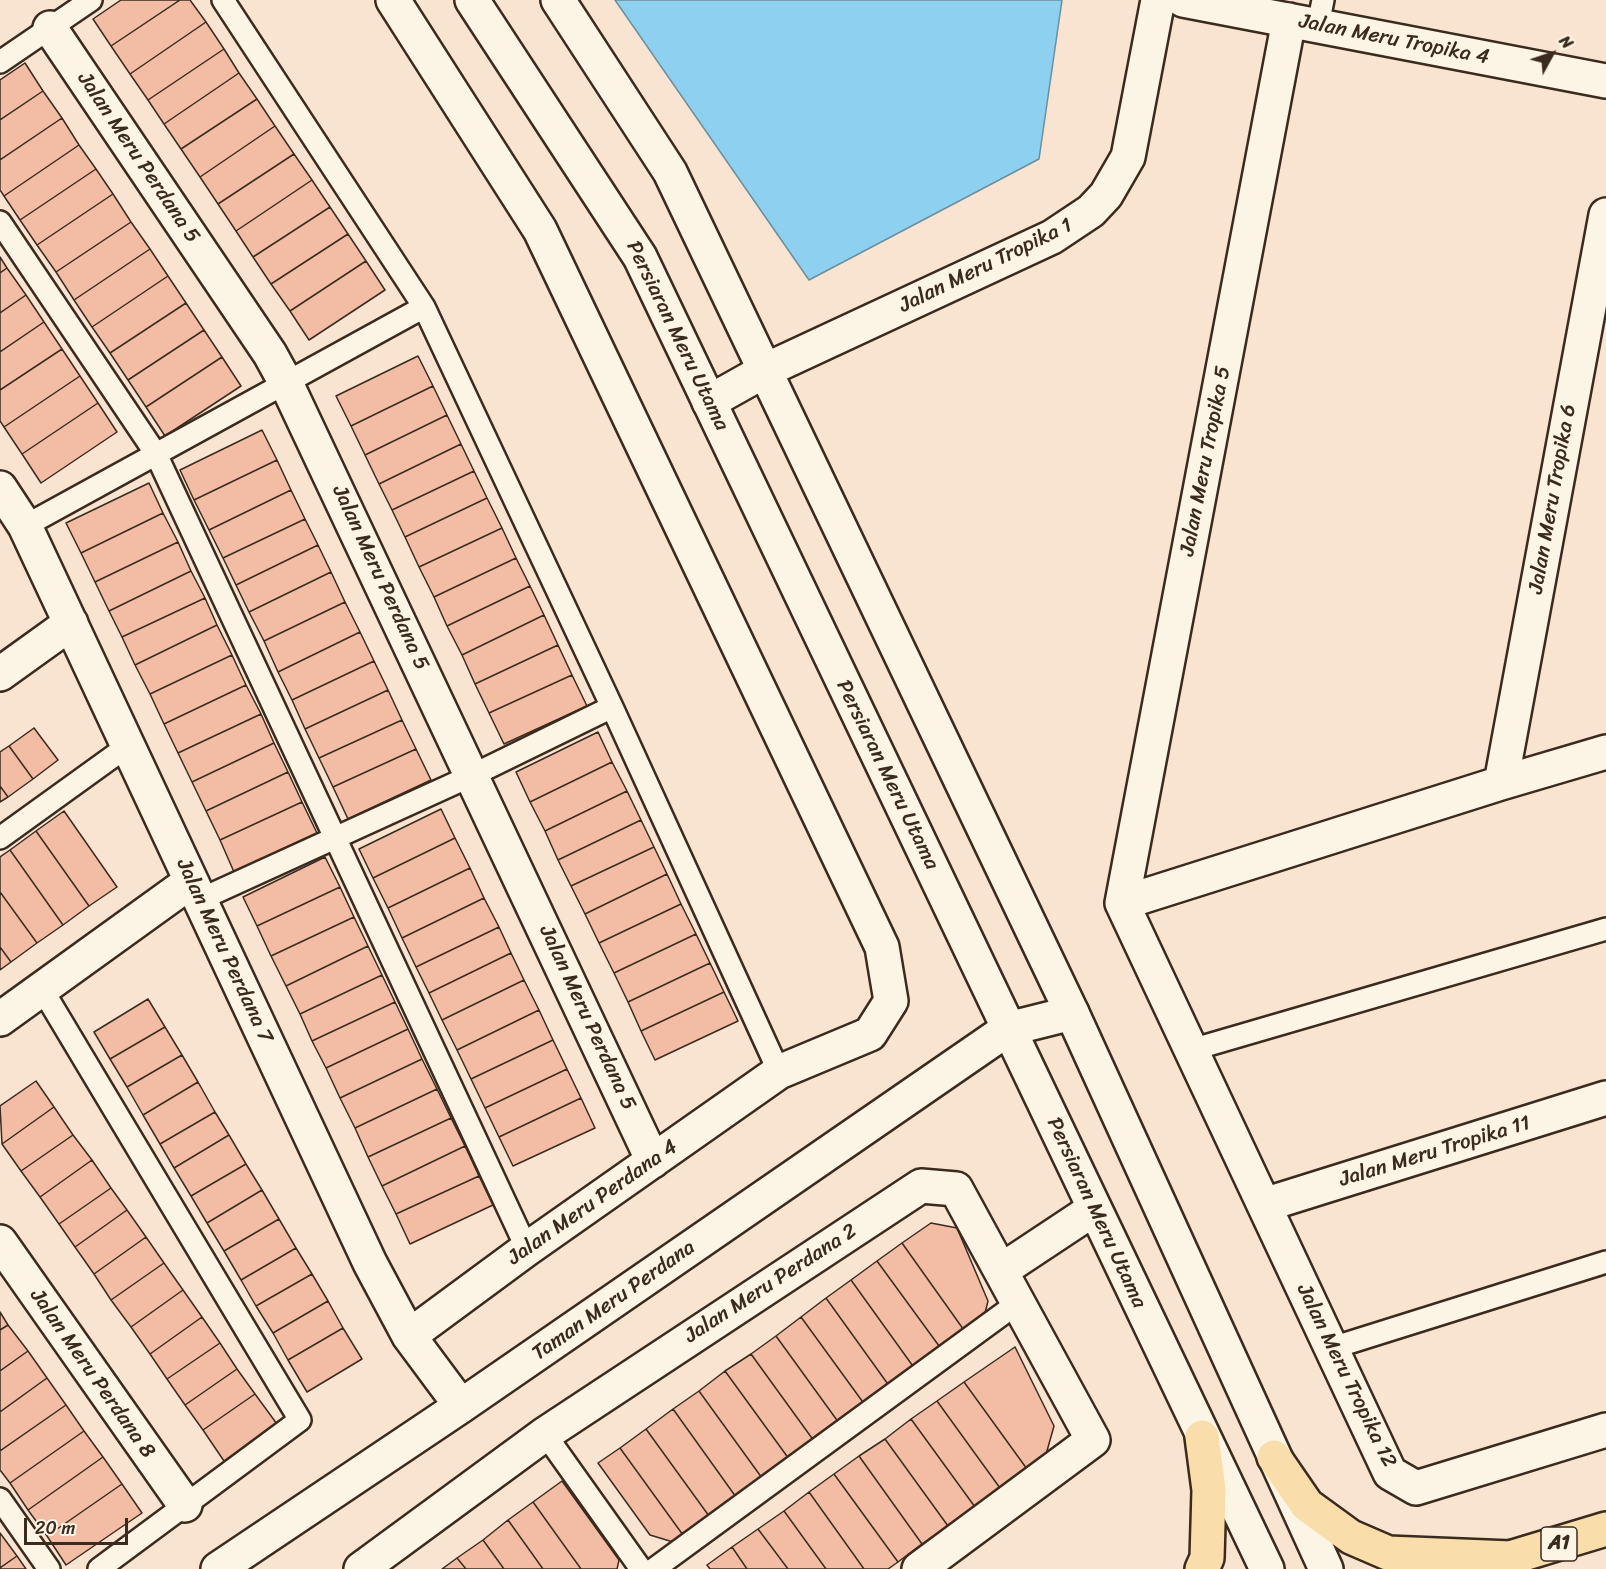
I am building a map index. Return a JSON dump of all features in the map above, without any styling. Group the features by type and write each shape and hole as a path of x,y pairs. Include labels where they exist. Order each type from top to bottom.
{"main road":[{"path":"1202,1437 1209,1490 1207,1558 1202,1569"},
{"path":"1274,1457 1307,1505 1351,1537 1388,1553 1511,1558"},
{"name":"A1","path":"1474,1569 1606,1529"}],"street":[{"name":"Jalan Meru Perdana 4","path":"393,0 540,230 882,947 891,1001 870,1034 779,1072 527,1249 409,1336"},
{"name":"Persiaran Meru Utama","path":"472,0 622,226 640,257 1267,1569"},
{"path":"558,0 670,172 1072,1013 1326,1569"},
{"name":"Jalan Meru Tropika 1","path":"709,402 766,370 1052,237 1091,211 1106,195 1128,157 1158,0"},
{"name":"Jalan Meru Tropika 4","path":"1183,0 1310,15 1606,81"},
{"name":"Jalan Meru Tropika 5","path":"1122,903 1310,15"},
{"name":"Jalan Meru Perdana 5","path":"50,28 270,354 287,385 473,775 653,1161"},
{"name":"Jalan Meru Tropika 6","path":"1501,783 1606,215"},
{"name":"Jalan Meru Perdana 7","path":"8,505 71,623 370,1263 409,1336 461,1407"},
{"path":"0,674 71,623"},
{"path":"1122,903 1606,752"},
{"path":"0,1019 42,989 195,891"},
{"name":"Jalan Meru Tropika 12","path":"1122,903 1390,1473 1416,1488 1606,1430"},
{"path":"1008,1029 1072,1013"},
{"name":"Taman Meru Perdana","path":"218,1569 461,1407 1008,1029"},
{"name":"Jalan Meru Tropika 11","path":"1264,1205 1606,1098"},
{"name":"Jalan Meru Perdana 2","path":"361,1569 545,1434 921,1186 956,1189 1093,1440 919,1569"},
{"path":"1002,1270 1094,1209"},
{"name":"Jalan Meru Perdana 8","path":"0,1242 185,1505"}],"lane":[{"path":"0,62 92,0"},
{"path":"223,0 424,307 612,707 779,1072"},
{"path":"0,222 156,454 527,1249"},
{"path":"8,505 156,454 287,385 424,307"},
{"path":"195,891 335,837 473,775 612,707"},
{"path":"0,838 129,745"},
{"path":"1191,1050 1606,928"},
{"path":"42,989 300,1420 99,1569"},
{"path":"1332,1348 1606,1262"},
{"path":"654,1569 1019,1302"},
{"path":"545,1434 641,1569"},
{"path":"0,1499 49,1569"}],"water":[{"path":"615,0 1062,0 1039,159 809,280"}],"building":[{"path":"121,0 180,0 111,46 93,19"},
{"path":"180,0 190,0 206,22 130,74 111,46"},
{"path":"206,22 224,49 148,100 130,74"},
{"path":"224,49 239,73 164,124 148,100"},
{"path":"25,63 43,91 0,120 0,80"},
{"path":"239,73 257,99 181,149 164,124"},
{"path":"43,91 62,118 0,160 0,120"},
{"path":"257,99 275,126 200,177 181,149"},
{"path":"62,118 79,145 4,196 0,190 0,160"},
{"path":"275,126 294,154 218,204 200,177"},
{"path":"79,145 96,169 20,220 4,196"},
{"path":"294,154 312,180 236,231 218,204"},
{"path":"96,169 113,194 37,245 20,220"},
{"path":"312,180 330,207 253,257 236,231"},
{"path":"113,194 131,222 56,272 37,245"},
{"path":"330,207 348,234 271,284 253,257"},
{"path":"131,222 150,249 74,300 56,272"},
{"path":"348,234 366,261 290,311 271,284"},
{"path":"150,249 168,276 92,327 74,300"},
{"path":"0,257 7,268 0,273"},
{"path":"366,261 385,290 309,340 290,311"},
{"path":"7,268 26,295 0,313 0,273"},
{"path":"168,276 186,303 110,353 92,327"},
{"path":"26,295 44,322 0,352 0,313"},
{"path":"186,303 204,330 128,380 110,353"},
{"path":"44,322 62,349 0,390 0,352"},
{"path":"204,330 222,357 146,407 128,380"},
{"path":"62,349 80,376 4,427 0,421 0,390"},
{"path":"418,356 433,386 351,426 336,396"},
{"path":"222,357 241,386 165,436 146,407"},
{"path":"80,376 98,403 22,454 4,427"},
{"path":"433,386 447,415 365,455 351,426"},
{"path":"98,403 117,432 41,483 22,454"},
{"path":"447,415 461,444 379,484 365,455"},
{"path":"262,430 277,460 194,500 180,470"},
{"path":"461,444 474,471 392,510 379,484"},
{"path":"277,460 291,490 209,530 194,500"},
{"path":"474,471 487,498 405,537 392,510"},
{"path":"149,483 163,513 81,553 66,523"},
{"path":"291,490 305,519 223,558 209,530"},
{"path":"487,498 502,528 419,567 405,537"},
{"path":"163,513 178,542 95,582 81,553"},
{"path":"305,519 318,545 236,585 223,558"},
{"path":"502,528 516,558 434,597 419,567"},
{"path":"178,542 191,571 109,611 95,582"},
{"path":"318,545 331,572 249,612 236,585"},
{"path":"516,558 530,586 447,626 434,597"},
{"path":"191,571 205,598 122,637 109,611"},
{"path":"331,572 345,602 264,641 249,612"},
{"path":"530,586 544,615 462,655 447,626"},
{"path":"205,598 217,625 135,665 122,637"},
{"path":"345,602 360,632 278,672 264,641"},
{"path":"544,615 558,645 475,684 462,655"},
{"path":"217,625 232,655 150,694 135,665"},
{"path":"360,632 374,661 292,700 278,672"},
{"path":"558,645 572,675 489,713 475,684"},
{"path":"232,655 246,685 164,724 150,694"},
{"path":"374,661 388,690 305,729 292,700"},
{"path":"572,675 587,706 504,744 489,713"},
{"path":"246,685 261,714 178,753 164,724"},
{"path":"388,690 402,720 319,758 305,729"},
{"path":"261,714 274,743 192,782 178,753"},
{"path":"402,720 416,749 333,787 319,758"},
{"path":"34,728 58,760 33,779 9,746"},
{"path":"598,732 612,762 530,802 516,772"},
{"path":"274,743 288,772 206,811 192,782"},
{"path":"9,746 33,779 8,797 0,786 0,752"},
{"path":"416,749 431,780 348,819 333,787"},
{"path":"612,762 627,791 545,831 530,802"},
{"path":"288,772 302,802 220,840 206,811"},
{"path":"0,786 8,797 0,802"},
{"path":"627,791 641,820 558,860 545,831"},
{"path":"302,802 317,833 234,872 220,840"},
{"path":"441,809 455,838 373,878 359,849"},
{"path":"64,811 117,887 89,906 36,831"},
{"path":"641,820 654,847 571,886 558,860"},
{"path":"36,831 89,906 63,925 10,850"},
{"path":"455,838 470,868 388,908 373,878"},
{"path":"654,847 667,874 585,914 571,886"},
{"path":"10,850 63,925 37,943 0,892 0,857"},
{"path":"325,857 340,887 257,926 243,897"},
{"path":"470,868 484,898 402,938 388,908"},
{"path":"667,874 681,904 599,943 585,914"},
{"path":"340,887 354,917 271,956 257,926"},
{"path":"0,892 37,943 11,962 0,947"},
{"path":"484,898 499,927 416,967 402,938"},
{"path":"681,904 696,934 614,973 599,943"},
{"path":"354,917 368,946 286,986 271,956"},
{"path":"499,927 511,953 429,993 416,967"},
{"path":"696,934 710,963 628,1002 614,973"},
{"path":"368,946 382,975 300,1014 286,986"},
{"path":"0,947 11,962 0,970"},
{"path":"511,953 524,980 442,1020 429,993"},
{"path":"710,963 724,992 641,1031 628,1002"},
{"path":"382,975 395,1002 312,1041 300,1014"},
{"path":"524,980 539,1010 457,1050 442,1020"},
{"path":"724,992 738,1021 655,1060 641,1031"},
{"path":"148,999 165,1027 110,1059 94,1032"},
{"path":"395,1002 408,1029 326,1068 312,1041"},
{"path":"539,1010 553,1040 471,1079 457,1050"},
{"path":"165,1027 182,1055 127,1087 110,1059"},
{"path":"408,1029 422,1059 340,1098 326,1068"},
{"path":"553,1040 567,1069 485,1108 471,1079"},
{"path":"182,1055 198,1082 143,1115 127,1087"},
{"path":"422,1059 437,1089 355,1128 340,1098"},
{"path":"567,1069 581,1098 499,1137 485,1108"},
{"path":"36,1081 54,1107 2,1144 0,1106"},
{"path":"198,1082 215,1112 160,1144 143,1115"},
{"path":"437,1089 451,1118 368,1157 355,1128"},
{"path":"581,1098 595,1128 513,1166 499,1137"},
{"path":"54,1107 73,1135 21,1171 2,1144"},
{"path":"215,1112 229,1135 174,1168 160,1144"},
{"path":"451,1118 465,1146 382,1186 368,1157"},
{"path":"73,1135 92,1160 40,1197 21,1171"},
{"path":"229,1135 246,1164 191,1196 174,1168"},
{"path":"465,1146 479,1176 396,1214 382,1186"},
{"path":"92,1160 111,1188 59,1224 40,1197"},
{"path":"246,1164 262,1190 207,1223 191,1196"},
{"path":"479,1176 493,1205 410,1244 396,1214"},
{"path":"111,1188 127,1210 75,1247 59,1224"},
{"path":"262,1190 279,1219 224,1251 207,1223"},
{"path":"127,1210 146,1237 94,1274 75,1247"},
{"path":"279,1219 296,1248 241,1280 224,1251"},
{"path":"931,1223 957,1228 988,1301 983,1321 966,1333 902,1243"},
{"path":"146,1237 164,1263 111,1300 94,1274"},
{"path":"902,1243 966,1333 942,1350 877,1261"},
{"path":"296,1248 312,1274 256,1306 241,1280"},
{"path":"877,1261 942,1350 915,1369 851,1280"},
{"path":"164,1263 183,1290 131,1327 111,1300"},
{"path":"312,1274 328,1301 273,1333 256,1306"},
{"path":"851,1280 915,1369 890,1387 826,1298"},
{"path":"183,1290 202,1317 150,1354 131,1327"},
{"path":"826,1298 890,1387 865,1405 801,1317"},
{"path":"328,1301 343,1328 288,1360 273,1333"},
{"path":"0,1312 8,1325 0,1330"},
{"path":"202,1317 220,1343 167,1379 150,1354"},
{"path":"801,1317 865,1405 839,1423 776,1336"},
{"path":"8,1325 28,1351 0,1371 0,1330"},
{"path":"343,1328 362,1359 307,1392 288,1360"},
{"path":"776,1336 839,1423 814,1441 751,1354"},
{"path":"220,1343 237,1369 185,1405 167,1379"},
{"path":"1015,1347 1054,1426 1045,1458 1027,1469 964,1382"},
{"path":"28,1351 47,1378 0,1412 0,1371"},
{"path":"751,1354 814,1441 789,1459 725,1371"},
{"path":"237,1369 255,1394 203,1430 185,1405"},
{"path":"725,1371 789,1459 762,1478 699,1391"},
{"path":"47,1378 66,1405 0,1451 0,1412"},
{"path":"964,1382 1027,1469 1000,1488 937,1401"},
{"path":"699,1391 762,1478 736,1497 673,1409"},
{"path":"255,1394 277,1424 224,1461 203,1430"},
{"path":"937,1401 1000,1488 975,1507 911,1419"},
{"path":"66,1405 84,1431 10,1483 0,1470 0,1451"},
{"path":"673,1409 736,1497 709,1516 646,1429"},
{"path":"911,1419 975,1507 948,1526 885,1439"},
{"path":"646,1429 709,1516 683,1535 620,1448"},
{"path":"84,1431 103,1457 28,1510 10,1483"},
{"path":"885,1439 948,1526 922,1544 859,1456"},
{"path":"620,1448 683,1535 673,1542 650,1535 598,1463"},
{"path":"859,1456 922,1544 898,1562 834,1474"},
{"path":"103,1457 122,1484 47,1536 28,1510"},
{"path":"834,1474 898,1562 888,1569 864,1569 809,1492"},
{"path":"562,1481 619,1560 617,1569 581,1569 533,1502"},
{"path":"122,1484 142,1513 66,1565 47,1536"},
{"path":"809,1492 864,1569 826,1569 784,1511"},
{"path":"533,1502 581,1569 543,1569 508,1520"},
{"path":"784,1511 826,1569 788,1569 758,1529"},
{"path":"508,1520 543,1569 504,1569 483,1540"},
{"path":"758,1529 788,1569 747,1569 732,1547"},
{"path":"0,1533 17,1556 0,1568"},
{"path":"483,1540 504,1569 466,1569 457,1558"},
{"path":"732,1547 747,1569 710,1569 707,1565"},
{"path":"17,1556 26,1569 0,1569 0,1568"},
{"path":"457,1558 466,1569 442,1569"}]}
